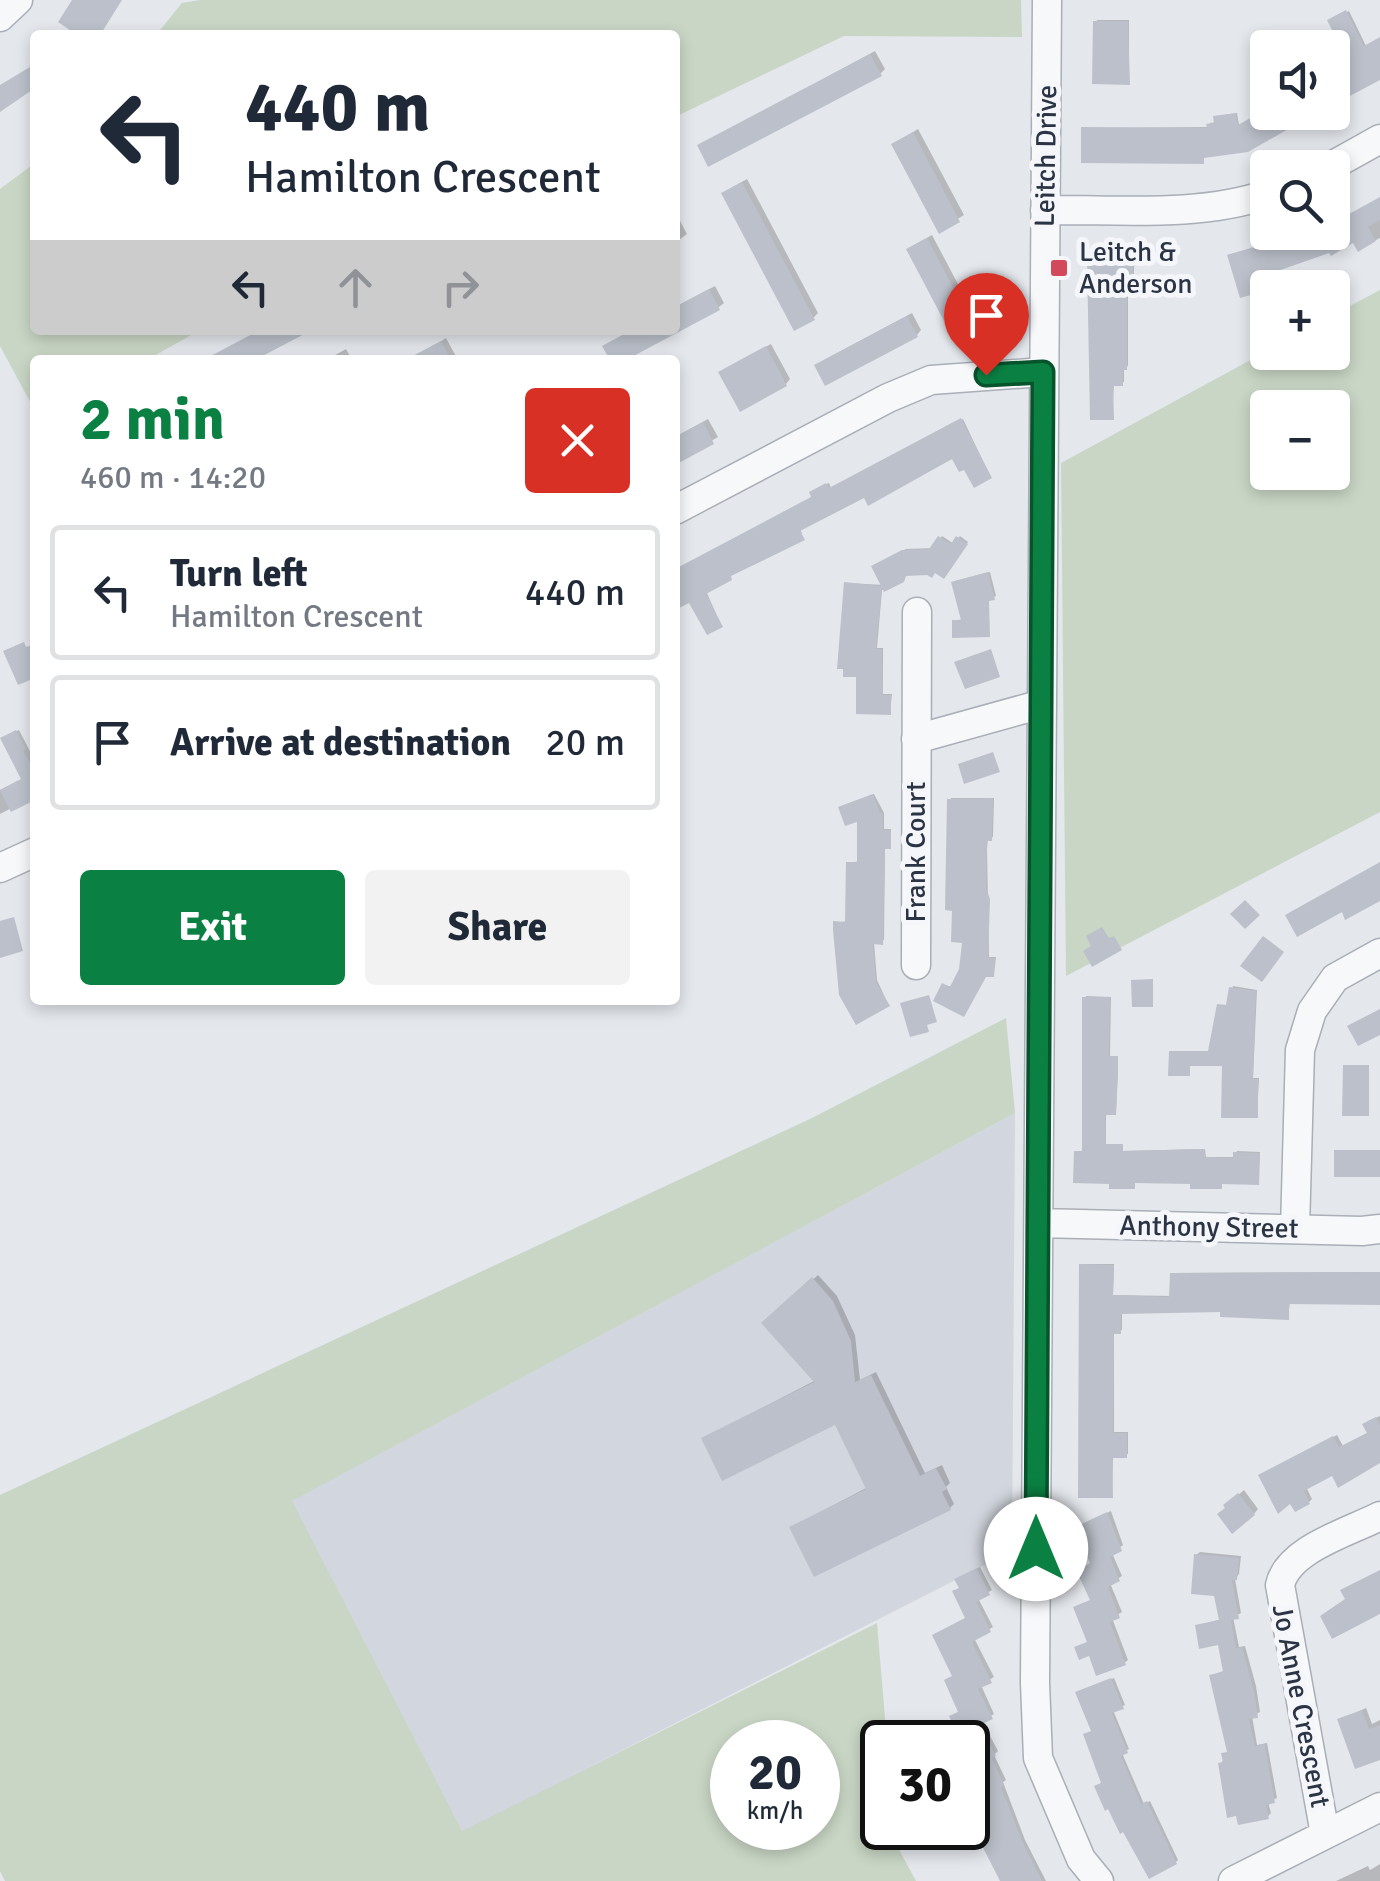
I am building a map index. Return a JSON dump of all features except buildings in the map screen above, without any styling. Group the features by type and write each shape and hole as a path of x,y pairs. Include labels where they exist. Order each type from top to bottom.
{"street":[{"path":"0,16 18,0"},
{"name":"Leitch Drive","path":"1047,0 1035,1664 1038,1758 1080,1859 1099,1881"},
{"path":"1350,156 1380,139"},
{"path":"1045,210 1196,208 1250,200"},
{"path":"680,507 888,398 931,380 1043,372"},
{"name":"Frank Court","path":"916,966 917,612"},
{"path":"916,740 1042,704"},
{"path":"0,868 30,854"},
{"path":"1295,1229 1300,1050 1312,1011 1335,978 1380,953"},
{"name":"Anthony Street","path":"1038,1223 1380,1229"},
{"name":"Jo Anne Crescent","path":"1325,1834 1280,1585 1284,1570 1297,1557 1380,1516"},
{"path":"1232,1881 1380,1807"}],"shaded area":[{"path":"1015,1113 1012,1551 462,1832 291,1501"}],"green space":[{"path":"1021,0 1022,37 844,36 680,115 680,30 160,30 182,3"},
{"path":"30,167 30,335 191,335 156,355 30,355 30,402 0,346 0,189"},
{"path":"1380,290 1380,812 1066,976 1061,463 1250,360 1250,370 1350,370 1350,306"},
{"path":"1006,1018 1015,1113 292,1501 462,1831 877,1623 885,1720 860,1720 860,1850 899,1850 916,1881 5,1881 0,1871 0,1495 812,1118"}],"place":[{"name":"Leitch & Anderson","path":"1059,268"}],"route":[{"path":"986,375 1043,372 1036,1549"}]}
